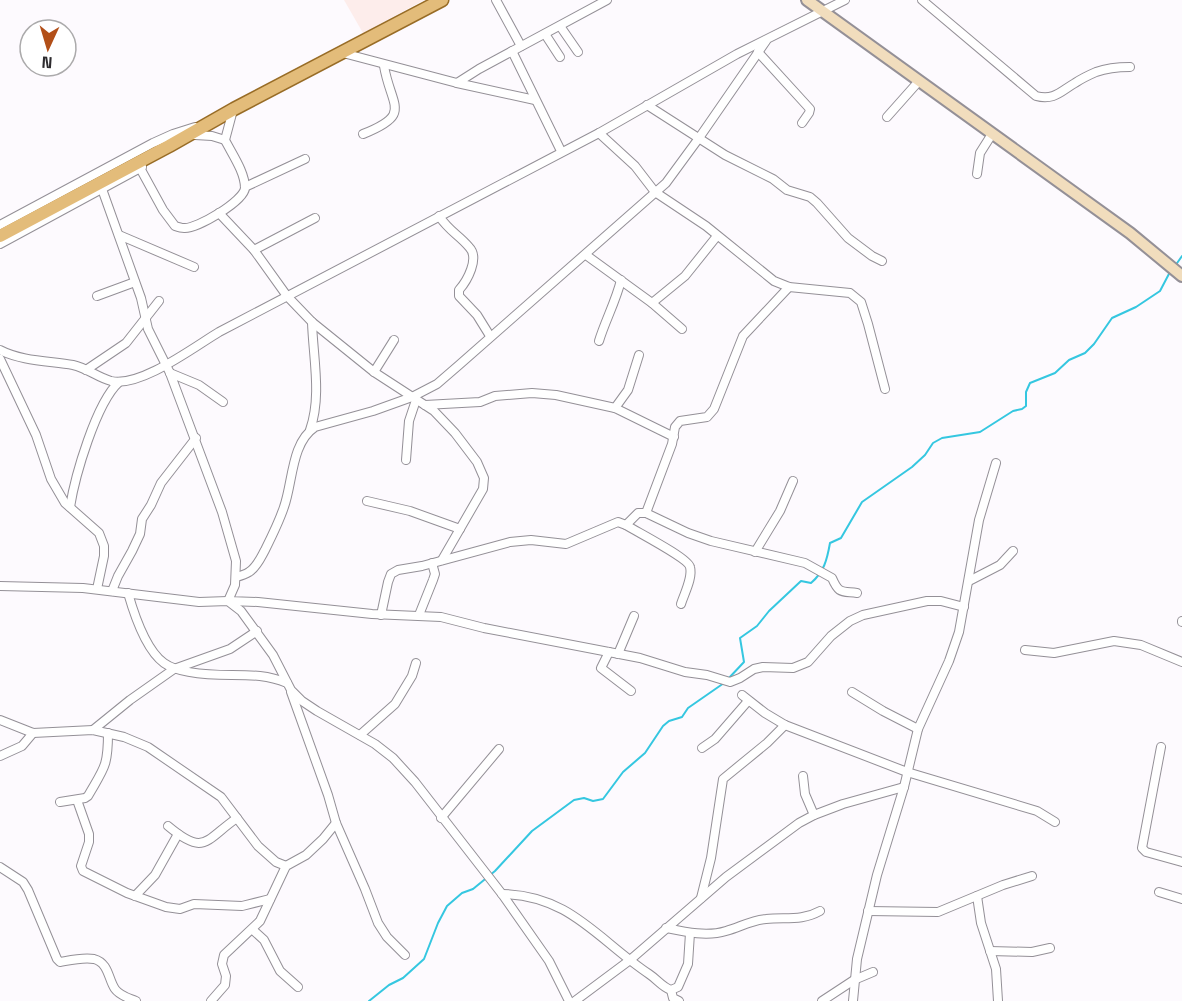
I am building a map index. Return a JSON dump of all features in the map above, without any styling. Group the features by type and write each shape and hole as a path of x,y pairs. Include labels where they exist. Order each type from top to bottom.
{"main road":[{"path":"0,236 234,109 442,0"}],"street":[{"path":"496,0 521,46"},
{"path":"457,83 607,0"},
{"path":"807,0 1130,233 1182,276"},
{"path":"0,350 12,355 76,366 95,375 119,382 169,369 192,348 287,296 599,133 767,39 845,0"},
{"path":"922,0 1036,96 1045,99 1058,96 1074,83 1097,72 1115,67 1130,67"},
{"path":"560,26 578,52"},
{"path":"545,34 560,57"},
{"path":"310,430 414,398 436,384 666,183 767,39"},
{"path":"512,51 561,151"},
{"path":"758,52 810,109 802,123"},
{"path":"343,53 384,66 535,100"},
{"path":"363,134 388,122 393,117 395,102 384,66"},
{"path":"887,117 919,81"},
{"path":"647,105 725,155 773,179 787,190 810,197 848,238 882,261"},
{"path":"141,168 163,210 175,226 184,228 195,226 219,213 241,197 245,187 243,177 225,140 228,123 234,109"},
{"path":"0,225 153,143 184,129 199,130 225,140"},
{"path":"0,244 178,147 199,130"},
{"path":"599,133 635,166 655,192 706,226 774,280 789,287 850,293 861,302 885,389"},
{"path":"977,174 980,153 992,134"},
{"path":"245,187 306,159"},
{"path":"102,189 135,282 148,329 169,369 196,438 232,546 236,561 236,577 228,601"},
{"path":"219,213 254,250 287,296 312,322 374,372 434,411 455,433 477,462 484,478 483,489 442,560"},
{"path":"439,216 448,230 470,248 473,254 470,276 459,290 459,296 477,315 490,336"},
{"path":"254,250 315,218"},
{"path":"119,235 194,267"},
{"path":"652,303 685,276 717,236"},
{"path":"586,255 652,303 682,329"},
{"path":"599,341 621,280"},
{"path":"97,296 135,282"},
{"path":"646,513 674,437 675,427 680,421 707,417 714,409 743,336 789,287"},
{"path":"87,370 126,343 159,301"},
{"path":"236,577 250,572 273,534 285,505 302,441 310,430 314,418 316,396 312,322"},
{"path":"374,372 394,340"},
{"path":"615,408 628,390 639,355"},
{"path":"0,359 36,435 51,479 65,503 99,533 104,546 104,556 97,589"},
{"path":"169,369 199,385 223,402"},
{"path":"70,507 81,460 108,395 119,382"},
{"path":"425,405 480,402 495,396 532,393 556,395 615,408 674,437"},
{"path":"406,460 409,421 414,398"},
{"path":"112,591 140,534 142,519 160,483 196,438"},
{"path":"853,1001 854,980 877,875 904,787 918,729 949,661 959,633 979,520 996,463"},
{"path":"755,552 780,511 793,481"},
{"path":"367,501 410,511 460,529"},
{"path":"626,525 639,513 646,513 704,538 815,567 829,575 834,586 843,593 856,593"},
{"path":"381,615 391,574 398,570 510,542 531,540 566,544 618,522 688,563 691,569 690,579 681,604"},
{"path":"969,581 1000,566 1013,551"},
{"path":"419,615 435,574 432,563"},
{"path":"0,586 97,589 199,602 258,602 381,615 441,617 640,658 685,672 727,680 740,678 753,669 792,668 808,662 831,636 850,621 863,615 927,601 941,601 964,607"},
{"path":"128,593 138,623 150,646 162,662 174,669 206,674 259,675 289,687 302,701 375,744 393,758 415,782 502,894 549,961 569,1001"},
{"path":"228,601 242,611 273,655 289,687 336,823 378,923 387,937 405,955"},
{"path":"618,654 634,616"},
{"path":"93,730 174,669 230,649 257,631"},
{"path":"1025,650 1054,653 1114,641 1141,645 1182,662"},
{"path":"609,652 601,668 631,691"},
{"path":"360,735 395,704 417,663"},
{"path":"852,692 918,729"},
{"path":"702,748 715,739 745,698 785,725 907,772 1037,811 1055,822"},
{"path":"0,720 33,733 93,730 124,737 148,747 213,789 222,797 258,846 276,862 286,866"},
{"path":"701,899 711,858 723,779 785,725"},
{"path":"0,756 22,746 33,733"},
{"path":"60,802 88,796 107,761 108,733"},
{"path":"1161,747 1142,848 1146,852 1182,862"},
{"path":"441,818 499,749"},
{"path":"803,776 805,794 814,815"},
{"path":"575,1001 630,960 726,877 799,824 814,815 843,804 904,787"},
{"path":"76,800 89,834 81,869 135,896 163,906 180,909 194,904 242,906 270,899"},
{"path":"168,826 178,834 199,844 207,843 237,818"},
{"path":"211,1001 225,985 226,976 222,964 224,955 260,921 286,866 306,855 336,823"},
{"path":"135,896 155,875 178,834"},
{"path":"0,867 23,882 60,962 86,958 100,962 105,967 115,990 136,1001"},
{"path":"868,911 938,912 1032,876"},
{"path":"1159,892 1182,899"},
{"path":"502,894 537,899 557,906 602,935 664,988 671,990 678,987 688,964 690,933"},
{"path":"977,896 981,923 996,969 998,1001"},
{"path":"666,928 690,933 714,934 750,922 765,919 799,919 810,917 820,911"},
{"path":"253,930 264,940 280,971 298,987"},
{"path":"990,951 1032,952 1050,948"},
{"path":"822,1001 854,980 873,972"},
{"path":"671,990 673,998 679,1001"}],"shaded area":[{"path":"344,0 424,0 363,33"}],"waterway":[{"path":"1175,266 1182,256"},
{"path":"728,679 744,662 740,638 757,626 769,611 801,581 811,583 815,579 824,565 830,543 841,538 862,502 912,467 925,455 933,443 942,438 980,432 1013,411 1026,406 1026,392 1030,383 1055,373 1069,360 1085,353 1112,318 1136,307 1160,291 1171,270"},
{"path":"369,1001 389,985 403,978 424,959 447,906 495,871 532,831 574,800 603,799 623,772 645,753 663,726 669,721 682,717 688,708 724,683"}]}
